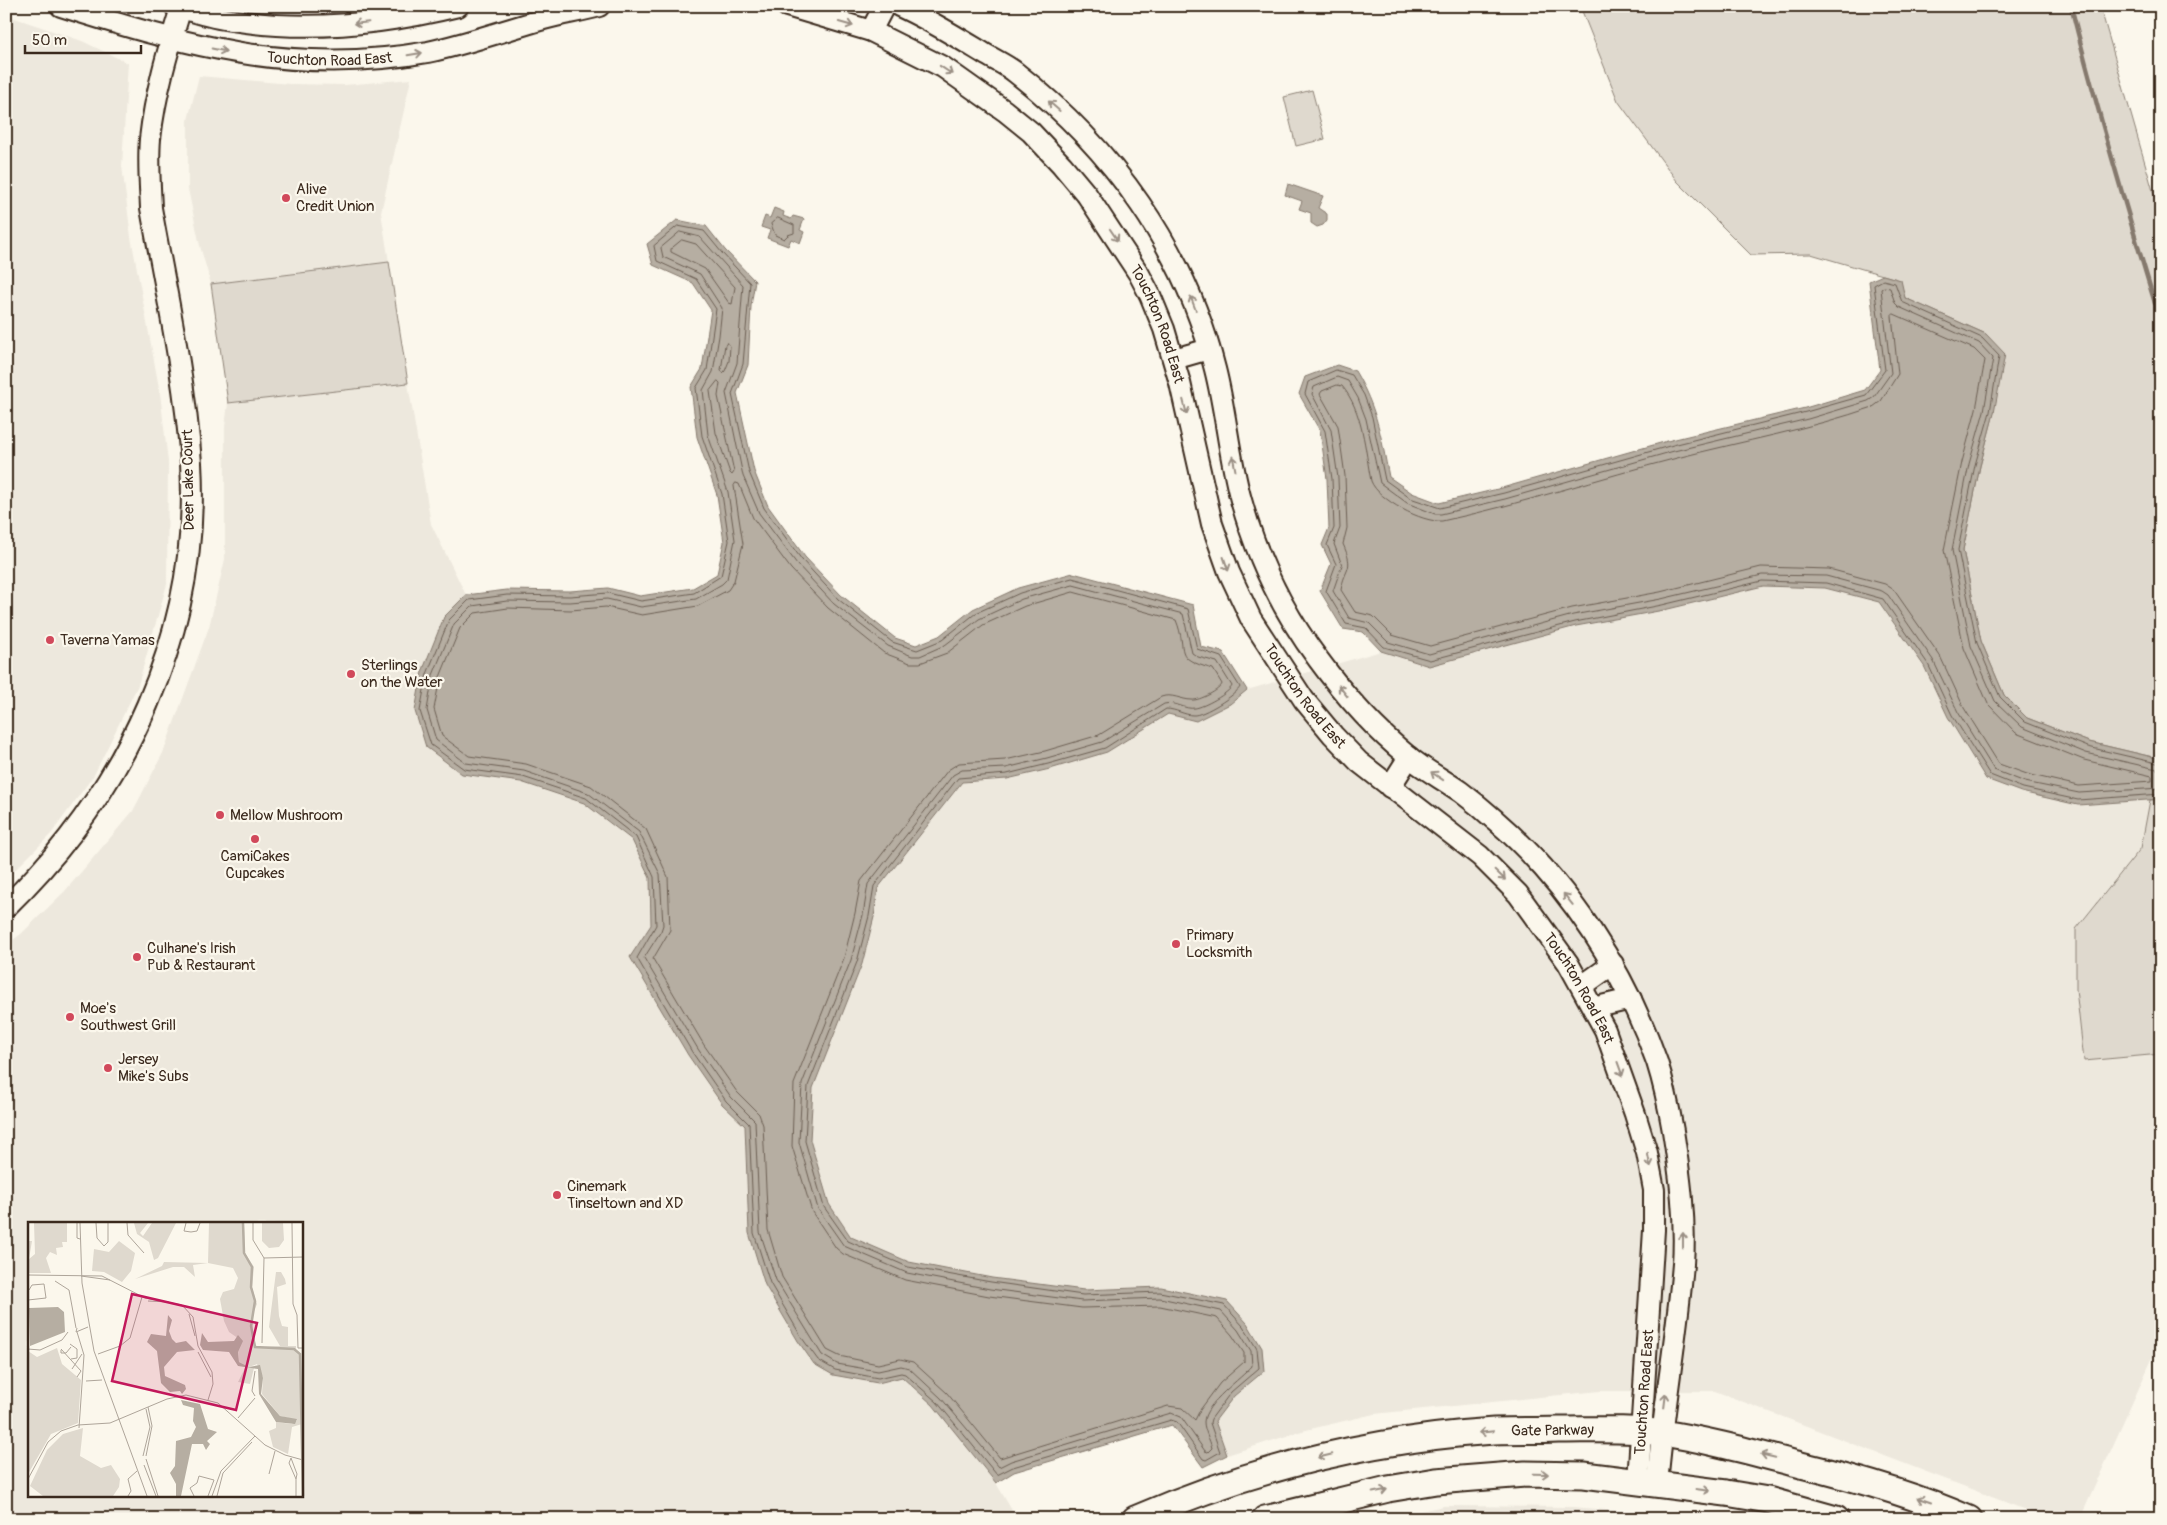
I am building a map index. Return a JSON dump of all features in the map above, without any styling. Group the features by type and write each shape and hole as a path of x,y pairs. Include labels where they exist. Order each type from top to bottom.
{"main road":[{"name":"Gate Parkway","path":"1134,1519 1184,1498 1285,1465 1355,1449 1494,1431 1651,1432 1751,1452 1844,1475 1928,1500 1969,1519"},
{"path":"1265,1519 1365,1494 1436,1481 1525,1474 1584,1475 1768,1500 1836,1519"}],"street":[{"name":"Touchton Road East","path":"61,6 172,39 225,52 266,58 344,61 429,51 599,6"},
{"name":"Touchton Road East","path":"178,7 230,20 306,25 351,24 386,20 432,13 458,6"},
{"name":"Touchton Road East","path":"787,6 872,31 943,67 1031,132 1062,164 1087,195 1139,274 1150,295 1174,359 1212,524 1229,572 1251,619 1309,707 1358,762 1480,856 1518,894 1582,986 1605,1030 1632,1104 1648,1153 1654,1190 1651,1432 1647,1483"},
{"path":"872,31 884,6"},
{"name":"Deer Lake Court","path":"6,907 60,852 111,778 135,735 154,689 170,642 181,593 188,544 191,464 187,415 151,208 149,174 150,140 155,106 178,7"},
{"name":"Touchton Road East","path":"908,10 952,32 1012,70 1073,122 1103,153 1149,218 1177,265 1203,327 1215,369 1240,498 1270,578 1288,613 1316,657 1366,718 1409,757 1464,794 1524,848 1571,902 1613,964 1631,998 1657,1062 1668,1106 1682,1189 1683,1262 1651,1432"},
{"path":"904,46 908,10"},
{"path":"1174,359 1209,349"},
{"path":"1390,787 1409,757"},
{"path":"1582,986 1613,964"},
{"path":"1593,1008 1631,998"}],"shaded area":[{"path":"1580,6 2100,6 2161,219 2161,759 2089,742 2027,718 2004,695 1981,641 1963,550 1980,466 1994,413 1986,334 1905,298 1900,280 1811,254 1751,255 1677,181 1618,101"},
{"path":"6,15 82,41 128,63 122,166 131,237 160,393 168,462 167,584 138,685 94,775 51,834 6,879"},
{"path":"199,76 290,84 345,85 411,79 381,212 389,262 211,284 200,246 188,189 188,120"},
{"path":"1312,90 1325,139 1296,146 1284,97"},
{"path":"389,262 408,383 228,403 211,284"},
{"path":"408,383 431,524 466,595 444,617 462,774 521,782 584,803 632,840 650,878 651,925 630,957 722,1104 745,1126 749,1233 765,1285 814,1364 878,1383 902,1377 933,1405 996,1483 1017,1519 6,1519 6,945 21,934 65,891 133,811 163,753 209,627 225,559 225,427 228,403"},
{"path":"1763,586 1825,588 1879,602 1924,666 1948,717 1986,779 2022,792 2078,805 2150,800 2141,848 2076,929 2076,989 2084,1061 2161,1054 2161,1339 2080,1519 2049,1519 1715,1391 1600,1391 1374,1414 1302,1431 1227,1455 1215,1421 1234,1396 1264,1371 1161,1287 1084,1290 992,1278 909,1262 851,1237 829,1204 810,1140 813,1088 862,964 874,917 878,888 962,782 1007,779 1050,769 1107,752 1168,714 1196,721 1230,704 1247,690 1381,651 1429,666 1576,626 1664,610"},
{"path":"2161,799 2161,1054 2084,1061 2076,989 2076,929 2141,848 2150,800"},
{"path":"1444,1506 1573,1507 1709,1519 1382,1519"}],"water":[{"path":"1288,184 1323,196 1318,208 1327,214 1327,220 1323,225 1317,227 1311,223 1311,213 1299,209 1302,201 1285,195"},
{"path":"774,208 784,212 783,216 791,219 793,216 804,219 800,230 804,232 800,243 791,239 788,246 767,238 770,230 761,227 765,216 770,218"},
{"path":"677,220 706,226 725,250 755,281 751,306 748,365 737,393 754,471 768,506 805,557 841,595 895,638 916,645 939,636 973,609 1018,588 1073,573 1193,605 1201,647 1223,652 1247,690 1230,704 1196,721 1168,714 1107,752 1050,769 1007,779 962,782 878,888 874,917 862,964 813,1088 810,1140 829,1204 851,1237 909,1262 992,1278 1084,1290 1161,1287 1227,1301 1247,1323 1262,1348 1264,1371 1234,1396 1215,1421 1227,1455 1203,1467 1172,1425 1014,1472 996,1483 933,1405 902,1377 878,1383 833,1375 814,1364 765,1285 749,1233 745,1126 722,1104 688,1055 630,957 651,925 650,878 632,840 584,803 521,782 462,774 426,747 415,711 422,672 444,617 466,595 507,590 570,591 608,588 640,596 693,588 717,574 724,542 717,495 697,437 691,387 702,369 711,310 693,283 653,265 647,244"},
{"path":"1883,275 1901,280 1905,298 1986,334 2005,354 1994,413 1980,466 1963,550 1981,641 2004,695 2027,718 2089,742 2161,759 2161,799 2078,805 2021,792 1986,779 1948,717 1924,666 1879,602 1825,588 1763,586 1664,610 1576,626 1429,666 1381,651 1363,632 1343,629 1320,591 1331,564 1322,545 1329,528 1327,479 1320,431 1299,394 1305,377 1337,365 1355,371 1373,410 1381,435 1389,477 1412,493 1439,503 1502,488 1671,440 1805,408 1865,390 1880,370 1869,281"}],"waterway":[{"path":"2071,6 2090,81 2122,192 2155,303 2161,312"}],"place":[{"name":"Alive Credit Union","path":"286,198"},
{"name":"Taverna Yamas","path":"50,640"},
{"name":"Sterlings on the Water","path":"351,674"},
{"name":"Mellow Mushroom","path":"220,815"},
{"name":"CamiCakes Cupcakes","path":"255,839"},
{"name":"Primary Locksmith","path":"1176,944"},
{"name":"Culhane's Irish Pub & Restaurant","path":"137,957"},
{"name":"Moe's Southwest Grill","path":"70,1017"},
{"name":"Jersey Mike's Subs","path":"108,1068"},
{"name":"Cinemark Tinseltown and XD","path":"557,1195"}]}
